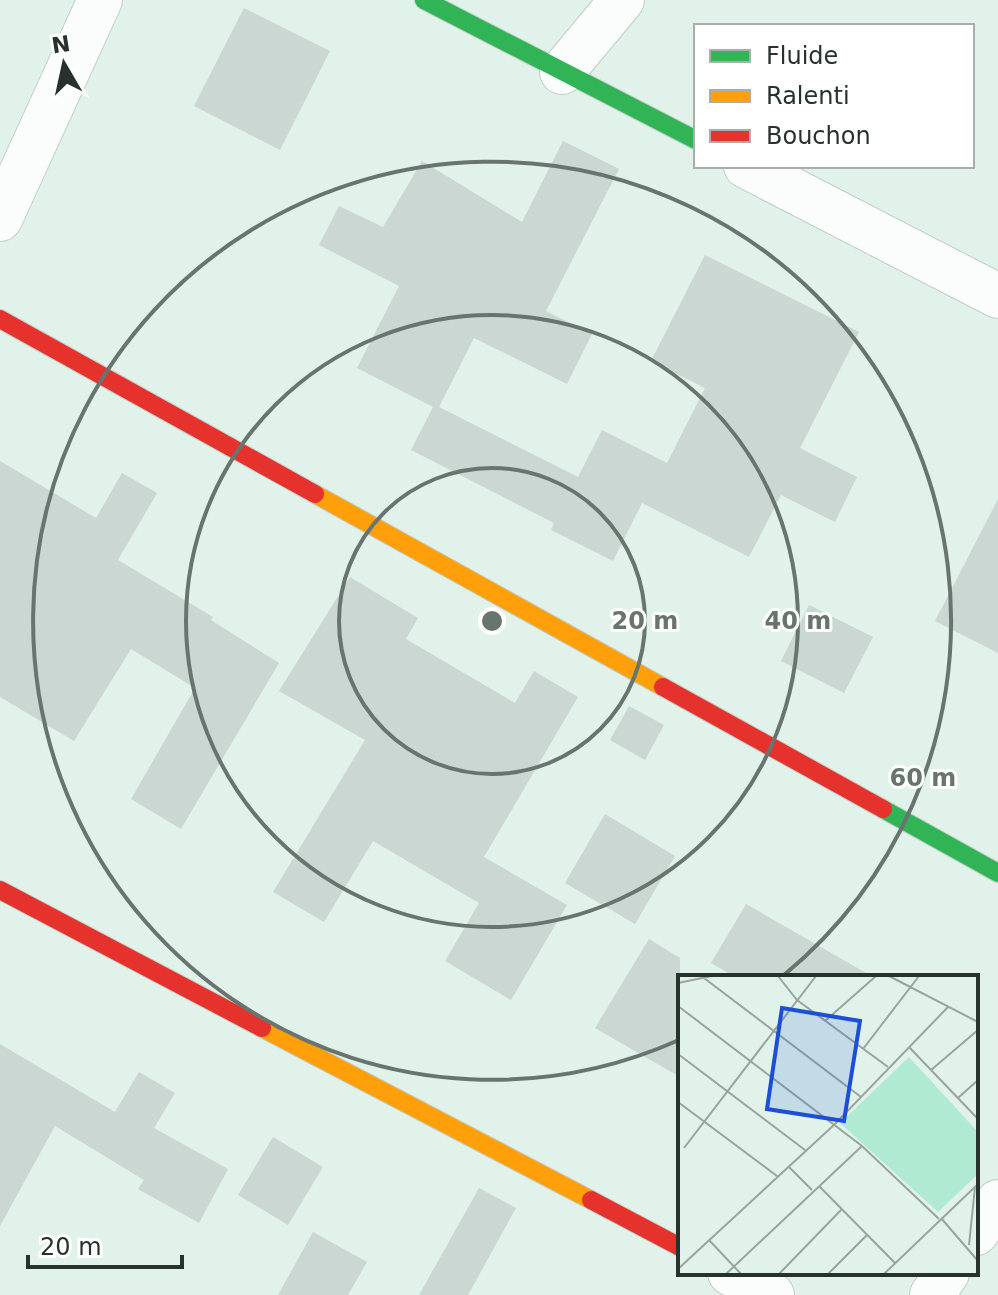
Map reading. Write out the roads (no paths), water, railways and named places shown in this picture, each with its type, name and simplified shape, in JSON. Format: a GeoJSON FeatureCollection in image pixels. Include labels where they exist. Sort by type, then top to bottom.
{"type":"FeatureCollection","features":[{"type":"Feature","properties":{"kind":"street"},"geometry":{"type":"LineString","coordinates":[[0,219],[100,0]]}},
{"type":"Feature","properties":{"kind":"street"},"geometry":{"type":"LineString","coordinates":[[424,0],[694,139]]}},
{"type":"Feature","properties":{"kind":"street"},"geometry":{"type":"LineString","coordinates":[[562,72],[622,0]]}},
{"type":"Feature","properties":{"kind":"street"},"geometry":{"type":"LineString","coordinates":[[750,168],[998,296]]}},
{"type":"Feature","properties":{"kind":"street"},"geometry":{"type":"LineString","coordinates":[[0,319],[998,873]]}},
{"type":"Feature","properties":{"kind":"street"},"geometry":{"type":"LineString","coordinates":[[0,890],[678,1246]]}},
{"type":"Feature","properties":{"kind":"street"},"geometry":{"type":"LineString","coordinates":[[978,1230],[998,1202]]}},
{"type":"Feature","properties":{"kind":"street"},"geometry":{"type":"LineString","coordinates":[[734,1275],[772,1295]]}},
{"type":"Feature","properties":{"kind":"street"},"geometry":{"type":"LineString","coordinates":[[932,1295],[946,1275]]}}]}
